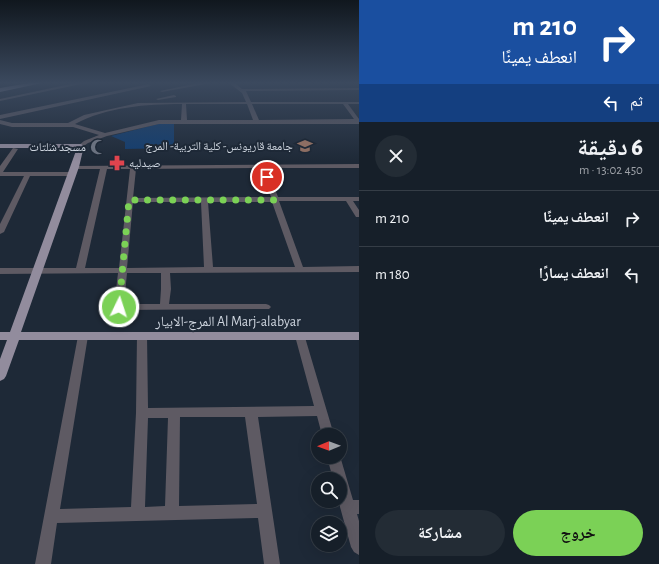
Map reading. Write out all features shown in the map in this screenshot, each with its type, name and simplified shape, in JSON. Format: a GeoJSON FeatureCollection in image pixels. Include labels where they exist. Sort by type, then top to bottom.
{"type":"FeatureCollection","features":[{"type":"Feature","properties":{"kind":"main road"},"geometry":{"type":"LineString","coordinates":[[0,147],[81,147]]}},
{"type":"Feature","properties":{"kind":"main road"},"geometry":{"type":"LineString","coordinates":[[0,147],[81,147]]}},
{"type":"Feature","properties":{"kind":"main road"},"geometry":{"type":"LineString","coordinates":[[1,371],[81,147]]}},
{"type":"Feature","properties":{"kind":"main road","name":"المرج-الابيار Al Marj-alabyar"},"geometry":{"type":"LineString","coordinates":[[0,336],[359,336]]}},
{"type":"Feature","properties":{"kind":"street"},"geometry":{"type":"LineString","coordinates":[[0,117],[34,109]]}},
{"type":"Feature","properties":{"kind":"street"},"geometry":{"type":"LineString","coordinates":[[18,125],[30,116],[44,109]]}},
{"type":"Feature","properties":{"kind":"street"},"geometry":{"type":"LineString","coordinates":[[69,125],[86,116],[115,109]]}},
{"type":"Feature","properties":{"kind":"street"},"geometry":{"type":"LineString","coordinates":[[184,121],[185,109]]}},
{"type":"Feature","properties":{"kind":"street"},"geometry":{"type":"LineString","coordinates":[[251,109],[256,122]]}},
{"type":"Feature","properties":{"kind":"street"},"geometry":{"type":"LineString","coordinates":[[349,109],[359,121]]}},
{"type":"Feature","properties":{"kind":"street"},"geometry":{"type":"LineString","coordinates":[[81,147],[86,142],[105,135],[154,123],[184,121],[359,121]]}},
{"type":"Feature","properties":{"kind":"street"},"geometry":{"type":"LineString","coordinates":[[0,122],[18,125],[69,125],[105,135]]}},
{"type":"Feature","properties":{"kind":"street"},"geometry":{"type":"LineString","coordinates":[[15,148],[0,173],[28,174],[104,167],[359,166]]}},
{"type":"Feature","properties":{"kind":"street"},"geometry":{"type":"LineString","coordinates":[[263,166],[300,269]]}},
{"type":"Feature","properties":{"kind":"street"},"geometry":{"type":"LineString","coordinates":[[80,272],[104,167]]}},
{"type":"Feature","properties":{"kind":"street"},"geometry":{"type":"LineString","coordinates":[[133,167],[119,307],[266,307]]}},
{"type":"Feature","properties":{"kind":"street"},"geometry":{"type":"LineString","coordinates":[[0,232],[28,174]]}},
{"type":"Feature","properties":{"kind":"street"},"geometry":{"type":"LineString","coordinates":[[348,199],[359,215]]}},
{"type":"Feature","properties":{"kind":"street"},"geometry":{"type":"LineString","coordinates":[[129,200],[359,199]]}},
{"type":"Feature","properties":{"kind":"street"},"geometry":{"type":"LineString","coordinates":[[204,200],[209,270]]}},
{"type":"Feature","properties":{"kind":"street"},"geometry":{"type":"LineString","coordinates":[[0,271],[80,272],[359,269]]}},
{"type":"Feature","properties":{"kind":"street"},"geometry":{"type":"LineString","coordinates":[[164,307],[166,289],[165,270]]}},
{"type":"Feature","properties":{"kind":"street"},"geometry":{"type":"LineString","coordinates":[[138,513],[142,413],[142,335]]}},
{"type":"Feature","properties":{"kind":"street"},"geometry":{"type":"LineString","coordinates":[[43,564],[83,336]]}},
{"type":"Feature","properties":{"kind":"street"},"geometry":{"type":"LineString","coordinates":[[300,336],[326,428]]}},
{"type":"Feature","properties":{"kind":"street"},"geometry":{"type":"LineString","coordinates":[[142,413],[251,413],[322,411]]}},
{"type":"Feature","properties":{"kind":"street"},"geometry":{"type":"LineString","coordinates":[[172,512],[174,412]]}},
{"type":"Feature","properties":{"kind":"street"},"geometry":{"type":"LineString","coordinates":[[251,413],[272,564]]}},
{"type":"Feature","properties":{"kind":"street"},"geometry":{"type":"LineString","coordinates":[[347,494],[353,507],[359,547]]}},
{"type":"Feature","properties":{"kind":"street"},"geometry":{"type":"LineString","coordinates":[[52,516],[264,511]]}},
{"type":"Feature","properties":{"kind":"shaded area"},"geometry":{"type":"Polygon","coordinates":[[[174,123],[174,148],[125,149],[125,142],[111,136],[158,124],[174,123]]]}},
{"type":"Feature","properties":{"kind":"place","name":"جامعة قاريونس- كلية التربية- المرج"},"geometry":{"type":"Point","coordinates":[305,146]}},
{"type":"Feature","properties":{"kind":"place","name":"مسجد شلتات"},"geometry":{"type":"Point","coordinates":[98,147]}},
{"type":"Feature","properties":{"kind":"place","name":"صيدليه"},"geometry":{"type":"Point","coordinates":[117,163]}},
{"type":"Feature","properties":{"kind":"route"},"geometry":{"type":"LineString","coordinates":[[119,307],[129,200],[275,200],[267,177]]}}]}
